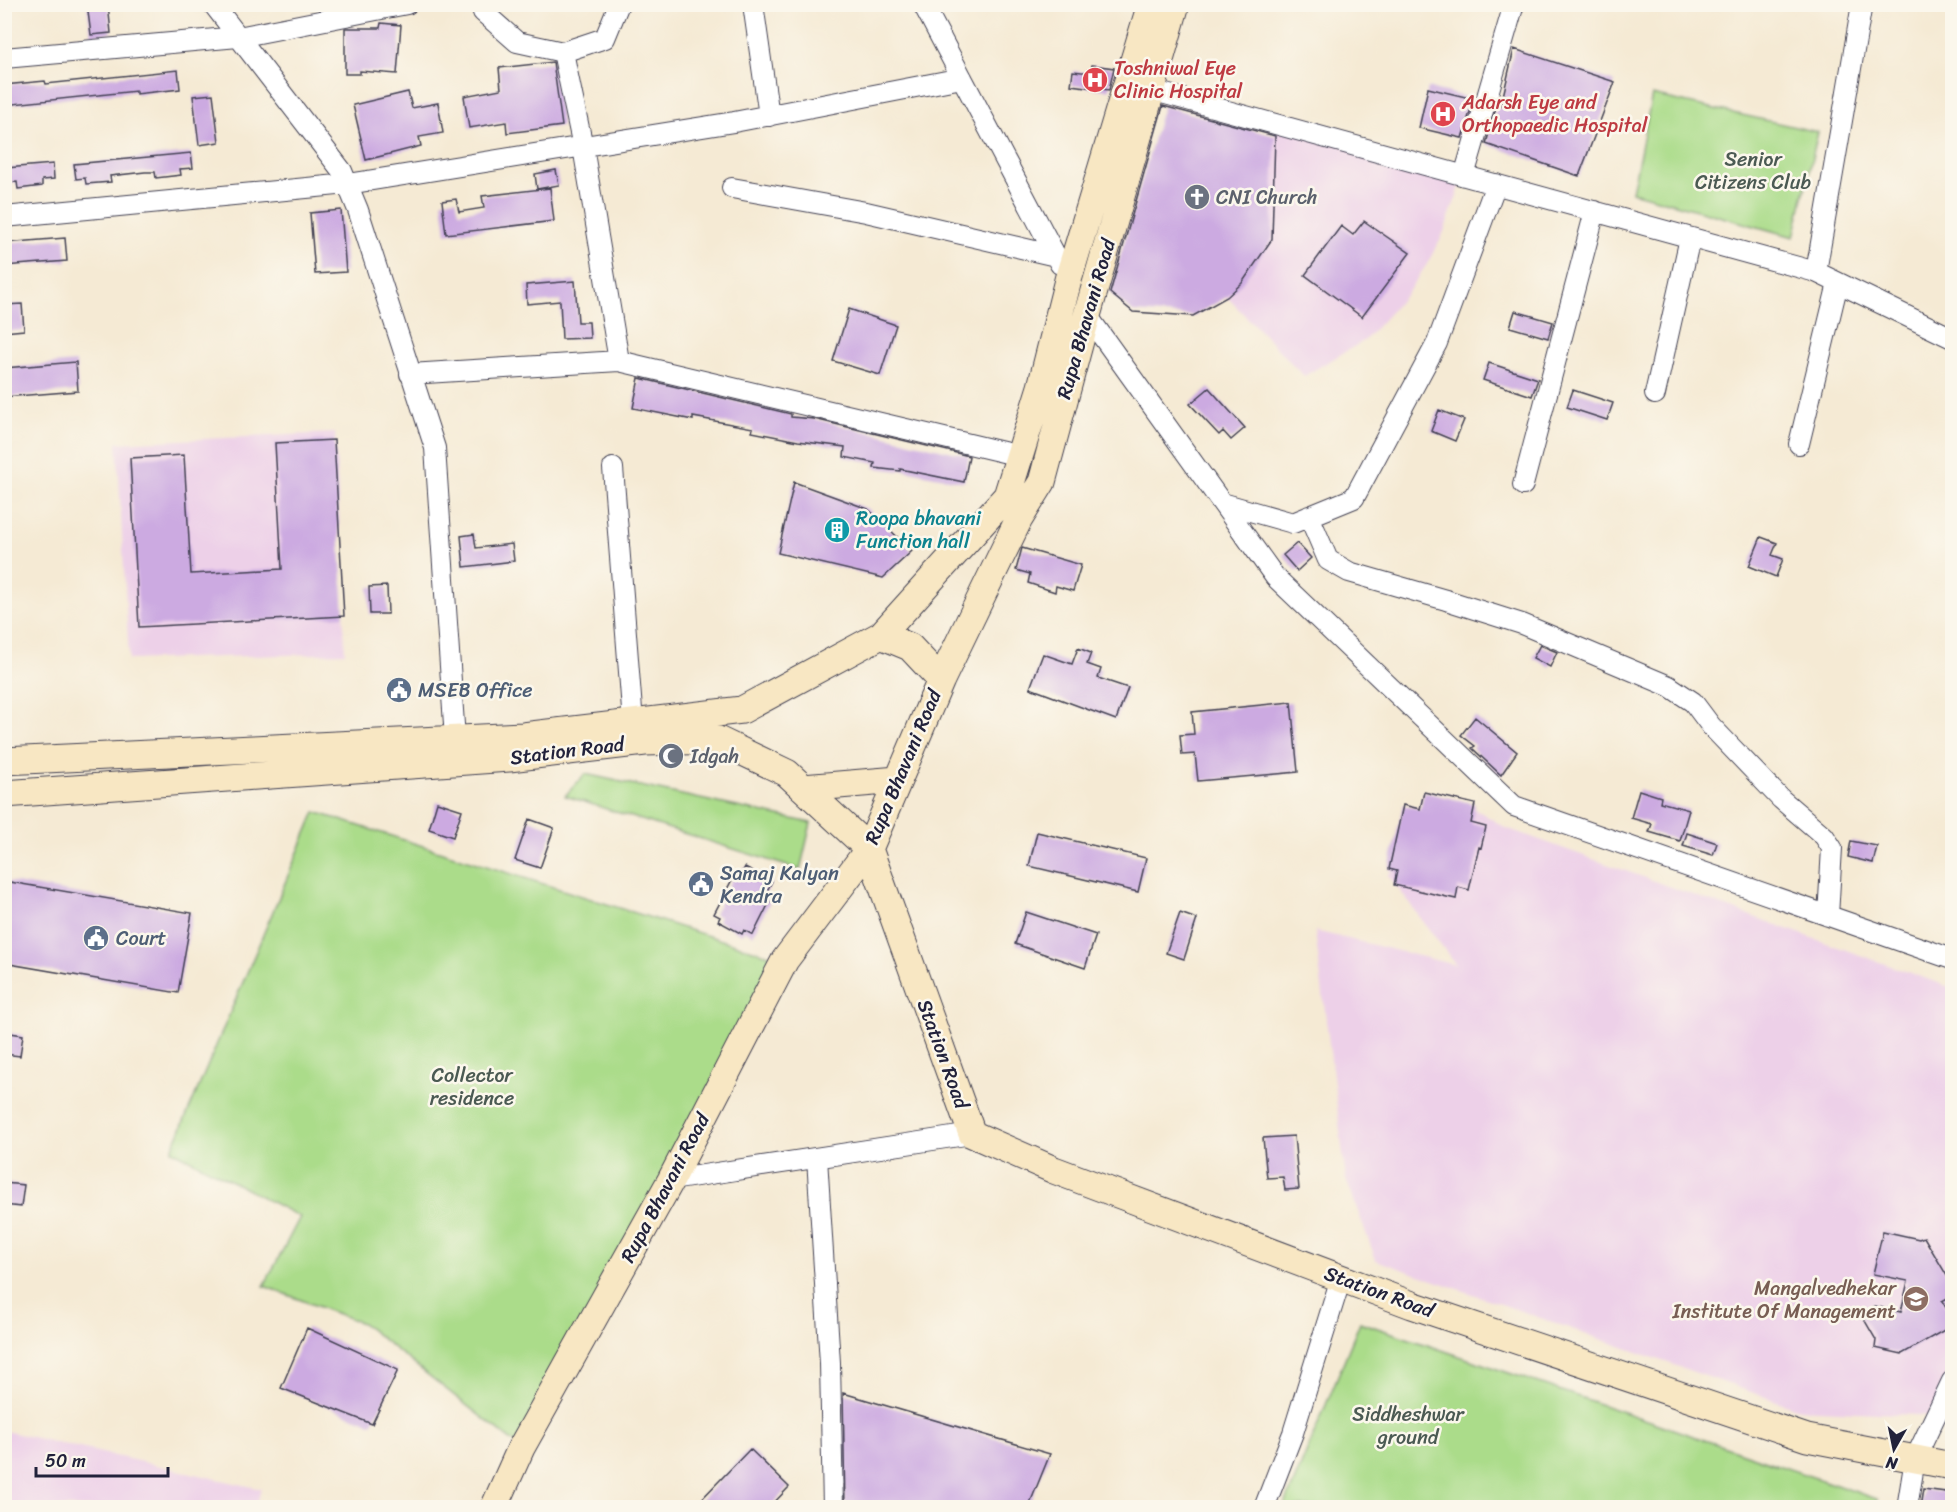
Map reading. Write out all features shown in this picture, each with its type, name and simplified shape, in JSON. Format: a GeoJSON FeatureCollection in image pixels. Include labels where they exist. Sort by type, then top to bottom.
{"type":"FeatureCollection","features":[{"type":"Feature","properties":{"kind":"main road"},"geometry":{"type":"LineString","coordinates":[[4,761],[523,736],[742,710],[881,635],[1007,496],[1041,387],[1068,280],[1151,4]]}},
{"type":"Feature","properties":{"kind":"main road","name":"Rupa Bhavani Road"},"geometry":{"type":"LineString","coordinates":[[494,1508],[521,1448],[671,1180],[785,960],[869,849],[941,680],[1019,519],[1041,482],[1176,4]]}},
{"type":"Feature","properties":{"kind":"main road"},"geometry":{"type":"LineString","coordinates":[[881,635],[910,647],[941,680]]}},
{"type":"Feature","properties":{"kind":"main road","name":"Station Road"},"geometry":{"type":"LineString","coordinates":[[4,795],[509,758],[645,742],[718,740],[787,773],[869,849],[972,1134],[1054,1170],[1412,1305],[1807,1438],[1953,1466]]}},
{"type":"Feature","properties":{"kind":"main road"},"geometry":{"type":"LineString","coordinates":[[803,788],[898,780]]}},
{"type":"Feature","properties":{"kind":"street"},"geometry":{"type":"LineString","coordinates":[[213,4],[342,171],[435,448],[455,739]]}},
{"type":"Feature","properties":{"kind":"street"},"geometry":{"type":"LineString","coordinates":[[4,58],[238,37],[407,4]]}},
{"type":"Feature","properties":{"kind":"street"},"geometry":{"type":"LineString","coordinates":[[481,4],[483,12],[517,42],[563,52],[605,38],[620,4]]}},
{"type":"Feature","properties":{"kind":"street"},"geometry":{"type":"LineString","coordinates":[[753,4],[769,116]]}},
{"type":"Feature","properties":{"kind":"street"},"geometry":{"type":"LineString","coordinates":[[923,4],[1068,280]]}},
{"type":"Feature","properties":{"kind":"street"},"geometry":{"type":"LineString","coordinates":[[1464,176],[1514,4]]}},
{"type":"Feature","properties":{"kind":"street"},"geometry":{"type":"LineString","coordinates":[[1816,272],[1862,4]]}},
{"type":"Feature","properties":{"kind":"street"},"geometry":{"type":"LineString","coordinates":[[563,52],[583,147],[618,362]]}},
{"type":"Feature","properties":{"kind":"street"},"geometry":{"type":"LineString","coordinates":[[4,217],[348,184],[769,116],[962,78]]}},
{"type":"Feature","properties":{"kind":"street"},"geometry":{"type":"LineString","coordinates":[[1152,90],[1816,272],[1953,338]]}},
{"type":"Feature","properties":{"kind":"street"},"geometry":{"type":"LineString","coordinates":[[1222,504],[1293,523],[1354,498],[1437,344],[1496,184]]}},
{"type":"Feature","properties":{"kind":"street"},"geometry":{"type":"LineString","coordinates":[[732,188],[866,212],[1056,256]]}},
{"type":"Feature","properties":{"kind":"street"},"geometry":{"type":"LineString","coordinates":[[1523,485],[1594,211]]}},
{"type":"Feature","properties":{"kind":"street"},"geometry":{"type":"LineString","coordinates":[[1655,394],[1690,238]]}},
{"type":"Feature","properties":{"kind":"street"},"geometry":{"type":"LineString","coordinates":[[1799,444],[1838,283]]}},
{"type":"Feature","properties":{"kind":"street"},"geometry":{"type":"LineString","coordinates":[[1087,315],[1275,577],[1514,806],[1953,959]]}},
{"type":"Feature","properties":{"kind":"street"},"geometry":{"type":"LineString","coordinates":[[410,374],[618,362],[1020,456]]}},
{"type":"Feature","properties":{"kind":"street"},"geometry":{"type":"LineString","coordinates":[[613,468],[633,723]]}},
{"type":"Feature","properties":{"kind":"street"},"geometry":{"type":"LineString","coordinates":[[1309,516],[1328,560],[1349,572],[1522,624],[1669,686],[1693,702],[1711,726],[1781,799],[1824,836],[1832,848],[1828,916]]}},
{"type":"Feature","properties":{"kind":"street"},"geometry":{"type":"LineString","coordinates":[[671,1180],[972,1134]]}},
{"type":"Feature","properties":{"kind":"street"},"geometry":{"type":"LineString","coordinates":[[817,1158],[830,1363],[833,1508]]}},
{"type":"Feature","properties":{"kind":"street"},"geometry":{"type":"LineString","coordinates":[[1264,1508],[1293,1433],[1341,1278]]}},
{"type":"Feature","properties":{"kind":"street"},"geometry":{"type":"LineString","coordinates":[[1907,1508],[1915,1459],[1953,1381]]}},
{"type":"Feature","properties":{"kind":"shaded area"},"geometry":{"type":"Polygon","coordinates":[[[1276,124],[1464,176],[1443,234],[1427,264],[1408,292],[1365,340],[1304,376],[1227,297],[1272,239],[1273,154],[1276,124]]]}},
{"type":"Feature","properties":{"kind":"shaded area"},"geometry":{"type":"Polygon","coordinates":[[[335,433],[345,653],[129,660],[117,443],[335,433]]]}},
{"type":"Feature","properties":{"kind":"shaded area"},"geometry":{"type":"Polygon","coordinates":[[[1459,799],[1506,828],[1952,988],[1952,1381],[1936,1416],[1799,1409],[1376,1260],[1346,1179],[1315,931],[1456,965],[1388,875],[1459,799]]]}},
{"type":"Feature","properties":{"kind":"shaded area"},"geometry":{"type":"Polygon","coordinates":[[[5,1431],[261,1489],[256,1507],[5,1507],[5,1431]]]}},
{"type":"Feature","properties":{"kind":"green space","name":"Senior Citizens Club"},"geometry":{"type":"Polygon","coordinates":[[[1652,95],[1818,132],[1794,237],[1632,192],[1652,95]]]}},
{"type":"Feature","properties":{"kind":"green space"},"geometry":{"type":"Polygon","coordinates":[[[585,774],[811,823],[800,870],[565,796],[585,774]]]}},
{"type":"Feature","properties":{"kind":"green space","name":"Collector residence"},"geometry":{"type":"Polygon","coordinates":[[[315,812],[785,960],[521,1448],[362,1323],[264,1286],[300,1217],[172,1150],[315,812]]]}},
{"type":"Feature","properties":{"kind":"green space","name":"Siddheshwar ground"},"geometry":{"type":"Polygon","coordinates":[[[1360,1322],[1877,1499],[1876,1507],[1284,1507],[1360,1322]]]}},
{"type":"Feature","properties":{"kind":"building"},"geometry":{"type":"Polygon","coordinates":[[[87,4],[108,4],[111,33],[91,35],[87,4]]]}},
{"type":"Feature","properties":{"kind":"building"},"geometry":{"type":"Polygon","coordinates":[[[381,23],[401,25],[397,74],[360,71],[360,74],[345,74],[345,28],[380,28],[381,23]]]}},
{"type":"Feature","properties":{"kind":"building"},"geometry":{"type":"Polygon","coordinates":[[[1514,49],[1615,82],[1579,176],[1486,144],[1497,104],[1501,105],[1514,49]]]}},
{"type":"Feature","properties":{"kind":"building"},"geometry":{"type":"Polygon","coordinates":[[[553,62],[562,126],[507,133],[506,122],[469,128],[464,96],[501,89],[499,68],[553,62]]]}},
{"type":"Feature","properties":{"kind":"building"},"geometry":{"type":"Polygon","coordinates":[[[1092,65],[1114,68],[1109,90],[1071,85],[1073,71],[1091,73],[1092,65]]]}},
{"type":"Feature","properties":{"kind":"building"},"geometry":{"type":"Polygon","coordinates":[[[178,70],[180,89],[136,94],[136,91],[4,105],[4,85],[45,81],[46,84],[178,70]]]}},
{"type":"Feature","properties":{"kind":"building"},"geometry":{"type":"Polygon","coordinates":[[[1428,88],[1474,99],[1462,138],[1419,128],[1428,88]]]}},
{"type":"Feature","properties":{"kind":"building"},"geometry":{"type":"Polygon","coordinates":[[[408,92],[412,108],[438,103],[443,133],[419,137],[421,146],[366,160],[353,105],[408,92]]]}},
{"type":"Feature","properties":{"kind":"building"},"geometry":{"type":"Polygon","coordinates":[[[213,94],[219,142],[199,145],[193,96],[213,94]]]}},
{"type":"Feature","properties":{"kind":"building","name":"CNI Church"},"geometry":{"type":"Polygon","coordinates":[[[1163,106],[1275,136],[1272,239],[1242,283],[1227,297],[1193,316],[1133,312],[1110,293],[1163,106]]]}},
{"type":"Feature","properties":{"kind":"building"},"geometry":{"type":"Polygon","coordinates":[[[191,153],[193,168],[180,169],[181,175],[156,178],[155,172],[145,172],[110,176],[111,182],[86,184],[85,178],[76,179],[74,164],[191,153]]]}},
{"type":"Feature","properties":{"kind":"building"},"geometry":{"type":"Polygon","coordinates":[[[53,164],[54,179],[42,180],[42,186],[18,189],[17,182],[7,183],[6,168],[53,164]]]}},
{"type":"Feature","properties":{"kind":"building"},"geometry":{"type":"Polygon","coordinates":[[[556,170],[559,185],[537,189],[535,174],[556,170]]]}},
{"type":"Feature","properties":{"kind":"building"},"geometry":{"type":"Polygon","coordinates":[[[550,188],[554,221],[446,234],[442,201],[456,199],[459,212],[484,208],[482,196],[550,188]]]}},
{"type":"Feature","properties":{"kind":"building"},"geometry":{"type":"Polygon","coordinates":[[[341,210],[346,272],[315,274],[310,213],[341,210]]]}},
{"type":"Feature","properties":{"kind":"building"},"geometry":{"type":"Polygon","coordinates":[[[1364,221],[1410,253],[1362,317],[1305,275],[1341,226],[1353,235],[1364,221]]]}},
{"type":"Feature","properties":{"kind":"building"},"geometry":{"type":"Polygon","coordinates":[[[65,238],[67,261],[4,266],[4,243],[65,238]]]}},
{"type":"Feature","properties":{"kind":"building"},"geometry":{"type":"Polygon","coordinates":[[[575,281],[578,322],[589,322],[590,338],[562,339],[560,301],[527,304],[526,285],[575,281]]]}},
{"type":"Feature","properties":{"kind":"building"},"geometry":{"type":"Polygon","coordinates":[[[22,304],[24,330],[4,332],[4,305],[22,304]]]}},
{"type":"Feature","properties":{"kind":"building"},"geometry":{"type":"Polygon","coordinates":[[[849,309],[896,325],[880,375],[833,361],[849,309]]]}},
{"type":"Feature","properties":{"kind":"building"},"geometry":{"type":"Polygon","coordinates":[[[1515,311],[1553,322],[1548,338],[1510,327],[1515,311]]]}},
{"type":"Feature","properties":{"kind":"building"},"geometry":{"type":"Polygon","coordinates":[[[76,362],[78,391],[4,397],[4,368],[76,362]]]}},
{"type":"Feature","properties":{"kind":"building"},"geometry":{"type":"Polygon","coordinates":[[[1489,363],[1538,379],[1532,396],[1483,380],[1489,363]]]}},
{"type":"Feature","properties":{"kind":"building"},"geometry":{"type":"Polygon","coordinates":[[[639,378],[791,414],[791,417],[814,419],[969,456],[964,482],[900,469],[900,471],[874,468],[875,463],[844,457],[845,447],[798,441],[752,432],[753,428],[693,417],[693,420],[633,408],[639,378]]]}},
{"type":"Feature","properties":{"kind":"building"},"geometry":{"type":"Polygon","coordinates":[[[1209,388],[1245,428],[1231,440],[1223,431],[1219,435],[1190,404],[1209,388]]]}},
{"type":"Feature","properties":{"kind":"building"},"geometry":{"type":"Polygon","coordinates":[[[1573,390],[1613,403],[1607,420],[1567,407],[1573,390]]]}},
{"type":"Feature","properties":{"kind":"building"},"geometry":{"type":"Polygon","coordinates":[[[1439,410],[1464,420],[1455,441],[1431,431],[1439,410]]]}},
{"type":"Feature","properties":{"kind":"building"},"geometry":{"type":"Polygon","coordinates":[[[334,440],[344,616],[139,627],[130,458],[184,455],[191,574],[282,569],[275,443],[334,440]]]}},
{"type":"Feature","properties":{"kind":"building","name":"Roopa bhavani Function hall"},"geometry":{"type":"Polygon","coordinates":[[[794,482],[868,509],[912,551],[883,578],[778,553],[794,482]]]}},
{"type":"Feature","properties":{"kind":"building"},"geometry":{"type":"Polygon","coordinates":[[[474,534],[476,548],[512,544],[514,561],[464,567],[461,536],[474,534]]]}},
{"type":"Feature","properties":{"kind":"building"},"geometry":{"type":"Polygon","coordinates":[[[1761,537],[1777,543],[1772,555],[1783,559],[1776,577],[1749,566],[1761,537]]]}},
{"type":"Feature","properties":{"kind":"building"},"geometry":{"type":"Polygon","coordinates":[[[1297,543],[1311,558],[1297,571],[1283,555],[1297,543]]]}},
{"type":"Feature","properties":{"kind":"building"},"geometry":{"type":"Polygon","coordinates":[[[1022,548],[1081,565],[1073,591],[1056,586],[1055,592],[1028,583],[1030,574],[1016,570],[1022,548]]]}},
{"type":"Feature","properties":{"kind":"building"},"geometry":{"type":"Polygon","coordinates":[[[387,586],[388,614],[370,614],[369,587],[387,586]]]}},
{"type":"Feature","properties":{"kind":"building"},"geometry":{"type":"Polygon","coordinates":[[[1540,645],[1557,652],[1550,667],[1533,658],[1540,645]]]}},
{"type":"Feature","properties":{"kind":"building"},"geometry":{"type":"Polygon","coordinates":[[[1078,648],[1091,653],[1087,664],[1101,669],[1098,678],[1128,688],[1116,720],[1030,688],[1043,654],[1072,664],[1078,648]]]}},
{"type":"Feature","properties":{"kind":"building"},"geometry":{"type":"Polygon","coordinates":[[[1291,702],[1298,772],[1198,781],[1195,754],[1182,755],[1180,735],[1194,734],[1192,712],[1291,702]]]}},
{"type":"Feature","properties":{"kind":"building"},"geometry":{"type":"Polygon","coordinates":[[[1475,717],[1517,752],[1501,775],[1472,748],[1475,746],[1461,735],[1475,717]]]}},
{"type":"Feature","properties":{"kind":"building"},"geometry":{"type":"Polygon","coordinates":[[[1639,790],[1661,797],[1660,802],[1689,810],[1680,841],[1649,832],[1652,824],[1631,818],[1639,790]]]}},
{"type":"Feature","properties":{"kind":"building"},"geometry":{"type":"Polygon","coordinates":[[[1424,792],[1475,804],[1471,823],[1486,827],[1469,890],[1458,887],[1456,899],[1394,885],[1397,871],[1389,869],[1403,805],[1420,809],[1424,792]]]}},
{"type":"Feature","properties":{"kind":"building"},"geometry":{"type":"Polygon","coordinates":[[[437,802],[462,810],[453,837],[429,829],[437,802]]]}},
{"type":"Feature","properties":{"kind":"building"},"geometry":{"type":"Polygon","coordinates":[[[529,819],[554,828],[540,868],[515,860],[529,819]]]}},
{"type":"Feature","properties":{"kind":"building"},"geometry":{"type":"Polygon","coordinates":[[[1037,832],[1146,858],[1138,892],[1029,866],[1037,832]]]}},
{"type":"Feature","properties":{"kind":"building"},"geometry":{"type":"Polygon","coordinates":[[[1687,833],[1717,843],[1713,855],[1683,846],[1687,833]]]}},
{"type":"Feature","properties":{"kind":"building"},"geometry":{"type":"Polygon","coordinates":[[[1851,841],[1877,846],[1873,863],[1848,857],[1851,841]]]}},
{"type":"Feature","properties":{"kind":"building"},"geometry":{"type":"Polygon","coordinates":[[[745,867],[772,881],[765,895],[770,901],[753,935],[744,930],[742,934],[718,921],[720,917],[714,914],[735,874],[740,876],[745,867]]]}},
{"type":"Feature","properties":{"kind":"building","name":"Court"},"geometry":{"type":"Polygon","coordinates":[[[4,881],[192,913],[178,993],[4,963],[4,881]]]}},
{"type":"Feature","properties":{"kind":"building"},"geometry":{"type":"Polygon","coordinates":[[[1026,912],[1096,935],[1085,968],[1015,944],[1026,912]]]}},
{"type":"Feature","properties":{"kind":"building"},"geometry":{"type":"Polygon","coordinates":[[[1180,913],[1197,919],[1184,959],[1166,953],[1180,913]]]}},
{"type":"Feature","properties":{"kind":"building"},"geometry":{"type":"Polygon","coordinates":[[[4,1032],[23,1035],[20,1056],[4,1054],[4,1032]]]}},
{"type":"Feature","properties":{"kind":"building"},"geometry":{"type":"Polygon","coordinates":[[[1294,1136],[1299,1189],[1285,1190],[1283,1177],[1267,1178],[1263,1138],[1294,1136]]]}},
{"type":"Feature","properties":{"kind":"building"},"geometry":{"type":"Polygon","coordinates":[[[4,1183],[24,1185],[21,1207],[4,1205],[4,1183]]]}},
{"type":"Feature","properties":{"kind":"building"},"geometry":{"type":"Polygon","coordinates":[[[1883,1231],[1919,1239],[1924,1237],[1953,1286],[1953,1295],[1942,1301],[1951,1316],[1948,1328],[1902,1354],[1875,1348],[1876,1340],[1861,1314],[1875,1306],[1901,1312],[1908,1281],[1873,1274],[1883,1231]]]}},
{"type":"Feature","properties":{"kind":"building"},"geometry":{"type":"Polygon","coordinates":[[[307,1328],[398,1370],[372,1424],[281,1388],[307,1328]]]}},
{"type":"Feature","properties":{"kind":"building"},"geometry":{"type":"Polygon","coordinates":[[[843,1393],[1050,1454],[1028,1508],[845,1508],[843,1393]]]}},
{"type":"Feature","properties":{"kind":"building"},"geometry":{"type":"Polygon","coordinates":[[[750,1449],[789,1487],[769,1508],[693,1508],[750,1449]]]}},
{"type":"Feature","properties":{"kind":"building"},"geometry":{"type":"Polygon","coordinates":[[[1923,1489],[1953,1493],[1953,1508],[1920,1508],[1923,1489]]]}},
{"type":"Feature","properties":{"kind":"place","name":"Toshniwal Eye Clinic Hospital"},"geometry":{"type":"Point","coordinates":[1095,80]}},
{"type":"Feature","properties":{"kind":"place","name":"Adarsh Eye and Orthopaedic Hospital"},"geometry":{"type":"Point","coordinates":[1443,114]}},
{"type":"Feature","properties":{"kind":"place","name":"CNI Church"},"geometry":{"type":"Point","coordinates":[1197,197]}},
{"type":"Feature","properties":{"kind":"place","name":"Roopa bhavani Function hall"},"geometry":{"type":"Point","coordinates":[837,530]}},
{"type":"Feature","properties":{"kind":"place","name":"MSEB Office"},"geometry":{"type":"Point","coordinates":[399,690]}},
{"type":"Feature","properties":{"kind":"place","name":"Idgah"},"geometry":{"type":"Point","coordinates":[671,756]}},
{"type":"Feature","properties":{"kind":"place","name":"Samaj Kalyan Kendra"},"geometry":{"type":"Point","coordinates":[701,884]}},
{"type":"Feature","properties":{"kind":"place","name":"Court"},"geometry":{"type":"Point","coordinates":[96,938]}},
{"type":"Feature","properties":{"kind":"place","name":"Mangalvedhekar Institute Of Management"},"geometry":{"type":"Point","coordinates":[1916,1299]}}]}
